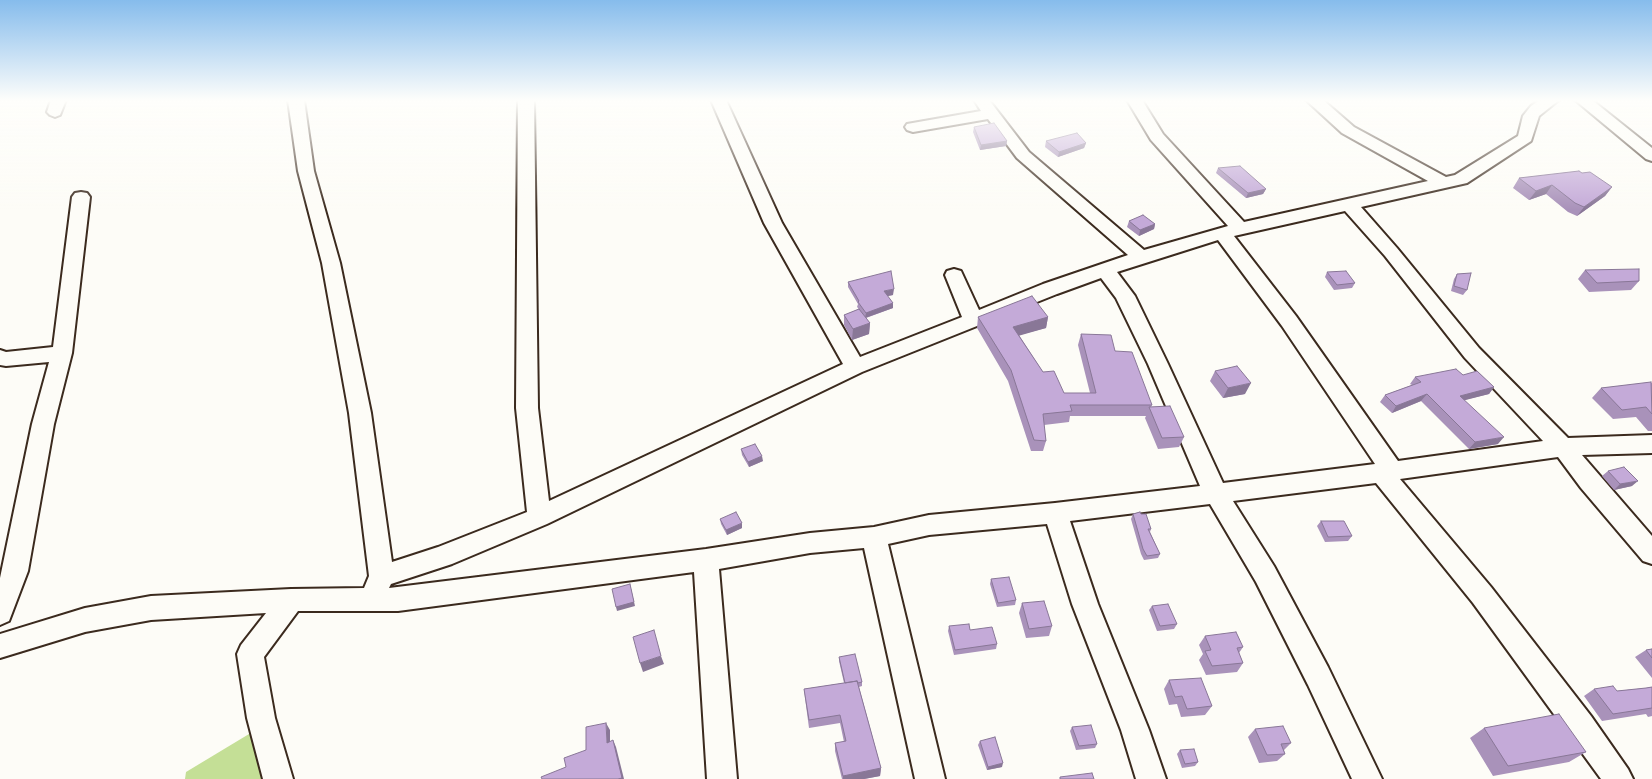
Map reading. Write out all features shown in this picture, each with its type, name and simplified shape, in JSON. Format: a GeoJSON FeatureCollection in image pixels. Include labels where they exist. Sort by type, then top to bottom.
{"type":"FeatureCollection","features":[{"type":"Feature","properties":{"kind":"street"},"geometry":{"type":"LineString","coordinates":[[301,136],[306,171],[331,263],[360,413],[382,576],[371,599]]}},
{"type":"Feature","properties":{"kind":"street"},"geometry":{"type":"LineString","coordinates":[[526,136],[527,408],[539,517]]}},
{"type":"Feature","properties":{"kind":"street"},"geometry":{"type":"LineString","coordinates":[[734,136],[773,223],[855,368]]}},
{"type":"Feature","properties":{"kind":"street"},"geometry":{"type":"LineString","coordinates":[[1009,136],[1023,155],[1141,257]]}},
{"type":"Feature","properties":{"kind":"street"},"geometry":{"type":"LineString","coordinates":[[1157,136],[1231,231],[1386,472],[1581,726],[1618,779]]}},
{"type":"Feature","properties":{"kind":"street"},"geometry":{"type":"LineString","coordinates":[[1360,136],[1444,183]]}},
{"type":"Feature","properties":{"kind":"street"},"geometry":{"type":"LineString","coordinates":[[382,576],[443,556],[539,517],[855,368],[972,319],[1104,269],[1231,231],[1348,203],[1461,179],[1518,144],[1526,136]]}},
{"type":"Feature","properties":{"kind":"street"},"geometry":{"type":"LineString","coordinates":[[1627,136],[1652,156]]}},
{"type":"Feature","properties":{"kind":"street"},"geometry":{"type":"LineString","coordinates":[[0,613],[15,571],[42,424],[62,353],[81,197]]}},
{"type":"Feature","properties":{"kind":"street"},"geometry":{"type":"LineString","coordinates":[[1348,203],[1391,252],[1472,353],[1563,447],[1589,481],[1652,552]]}},
{"type":"Feature","properties":{"kind":"street"},"geometry":{"type":"LineString","coordinates":[[1104,269],[1129,305],[1158,364],[1215,492],[1274,591],[1318,676],[1366,779]]}},
{"type":"Feature","properties":{"kind":"street"},"geometry":{"type":"LineString","coordinates":[[954,275],[972,319]]}},
{"type":"Feature","properties":{"kind":"street"},"geometry":{"type":"LineString","coordinates":[[0,357],[6,359],[62,353]]}},
{"type":"Feature","properties":{"kind":"street"},"geometry":{"type":"LineString","coordinates":[[0,646],[85,620],[151,608],[291,600],[398,600],[458,594],[706,560],[810,543],[874,537],[929,525],[1055,513],[1386,472],[1563,447],[1652,444]]}},
{"type":"Feature","properties":{"kind":"street"},"geometry":{"type":"LineString","coordinates":[[1055,513],[1085,604],[1135,730],[1151,779]]}},
{"type":"Feature","properties":{"kind":"street"},"geometry":{"type":"LineString","coordinates":[[874,537],[930,779]]}},
{"type":"Feature","properties":{"kind":"street"},"geometry":{"type":"LineString","coordinates":[[706,560],[722,779]]}},
{"type":"Feature","properties":{"kind":"street"},"geometry":{"type":"LineString","coordinates":[[278,779],[261,718],[250,654],[291,600]]}},
{"type":"Feature","properties":{"kind":"green space"},"geometry":{"type":"Polygon","coordinates":[[[254,731],[269,779],[185,779],[186,772],[254,731]]]}},
{"type":"Feature","properties":{"kind":"building"},"geometry":{"type":"Polygon","coordinates":[[[978,136],[1004,136],[1007,141],[981,145],[978,136]]]}},
{"type":"Feature","properties":{"kind":"building"},"geometry":{"type":"Polygon","coordinates":[[[1064,136],[1080,136],[1086,143],[1059,152],[1046,141],[1064,136]]]}},
{"type":"Feature","properties":{"kind":"building"},"geometry":{"type":"Polygon","coordinates":[[[1240,166],[1266,189],[1248,193],[1218,168],[1240,166]]]}},
{"type":"Feature","properties":{"kind":"building"},"geometry":{"type":"Polygon","coordinates":[[[1579,171],[1582,173],[1590,172],[1612,187],[1584,207],[1575,203],[1552,185],[1536,191],[1519,178],[1579,171]]]}},
{"type":"Feature","properties":{"kind":"building"},"geometry":{"type":"Polygon","coordinates":[[[1143,215],[1155,224],[1140,230],[1129,221],[1143,215]]]}},
{"type":"Feature","properties":{"kind":"building"},"geometry":{"type":"Polygon","coordinates":[[[1639,269],[1639,281],[1597,283],[1585,270],[1639,269]]]}},
{"type":"Feature","properties":{"kind":"building"},"geometry":{"type":"Polygon","coordinates":[[[891,271],[894,289],[884,291],[893,303],[866,313],[848,282],[891,271]]]}},
{"type":"Feature","properties":{"kind":"building"},"geometry":{"type":"Polygon","coordinates":[[[1346,271],[1355,283],[1337,285],[1327,272],[1346,271]]]}},
{"type":"Feature","properties":{"kind":"building"},"geometry":{"type":"Polygon","coordinates":[[[1471,273],[1467,290],[1454,286],[1457,274],[1471,273]]]}},
{"type":"Feature","properties":{"kind":"building"},"geometry":{"type":"Polygon","coordinates":[[[1032,296],[1048,317],[1013,327],[1043,372],[1054,371],[1064,393],[1096,393],[1081,334],[1111,335],[1115,351],[1132,352],[1152,405],[1070,405],[1072,411],[1043,414],[1046,441],[1034,440],[1011,370],[978,317],[1032,296]]]}},
{"type":"Feature","properties":{"kind":"building"},"geometry":{"type":"Polygon","coordinates":[[[859,309],[870,323],[853,329],[844,315],[859,309]]]}},
{"type":"Feature","properties":{"kind":"building"},"geometry":{"type":"Polygon","coordinates":[[[1237,366],[1251,383],[1228,388],[1215,371],[1237,366]]]}},
{"type":"Feature","properties":{"kind":"building"},"geometry":{"type":"Polygon","coordinates":[[[1456,369],[1463,375],[1477,371],[1494,387],[1460,396],[1504,437],[1475,442],[1427,394],[1396,406],[1385,395],[1421,382],[1415,377],[1456,369]]]}},
{"type":"Feature","properties":{"kind":"building"},"geometry":{"type":"Polygon","coordinates":[[[1651,382],[1652,414],[1646,407],[1622,410],[1601,388],[1651,382]]]}},
{"type":"Feature","properties":{"kind":"building"},"geometry":{"type":"Polygon","coordinates":[[[1170,406],[1184,437],[1162,438],[1149,407],[1170,406]]]}},
{"type":"Feature","properties":{"kind":"building"},"geometry":{"type":"Polygon","coordinates":[[[755,444],[762,456],[748,462],[741,449],[755,444]]]}},
{"type":"Feature","properties":{"kind":"building"},"geometry":{"type":"Polygon","coordinates":[[[1624,467],[1638,481],[1620,484],[1608,471],[1624,467]]]}},
{"type":"Feature","properties":{"kind":"building"},"geometry":{"type":"Polygon","coordinates":[[[736,512],[742,523],[726,530],[720,519],[736,512]]]}},
{"type":"Feature","properties":{"kind":"building"},"geometry":{"type":"Polygon","coordinates":[[[1140,512],[1141,514],[1146,514],[1151,529],[1148,529],[1160,554],[1147,556],[1143,549],[1133,514],[1140,512]]]}},
{"type":"Feature","properties":{"kind":"building"},"geometry":{"type":"Polygon","coordinates":[[[1321,521],[1344,521],[1352,536],[1328,537],[1321,521]]]}},
{"type":"Feature","properties":{"kind":"building"},"geometry":{"type":"Polygon","coordinates":[[[1009,577],[1016,600],[998,603],[991,579],[1009,577]]]}},
{"type":"Feature","properties":{"kind":"building"},"geometry":{"type":"Polygon","coordinates":[[[630,584],[634,602],[616,607],[612,589],[630,584]]]}},
{"type":"Feature","properties":{"kind":"building"},"geometry":{"type":"Polygon","coordinates":[[[1044,601],[1052,626],[1029,629],[1022,603],[1044,601]]]}},
{"type":"Feature","properties":{"kind":"building"},"geometry":{"type":"Polygon","coordinates":[[[1168,604],[1177,624],[1160,626],[1152,606],[1168,604]]]}},
{"type":"Feature","properties":{"kind":"building"},"geometry":{"type":"Polygon","coordinates":[[[969,624],[970,630],[992,627],[997,644],[955,650],[949,626],[969,624]]]}},
{"type":"Feature","properties":{"kind":"building"},"geometry":{"type":"Polygon","coordinates":[[[654,630],[661,656],[640,663],[633,637],[654,630]]]}},
{"type":"Feature","properties":{"kind":"building"},"geometry":{"type":"Polygon","coordinates":[[[1236,632],[1243,647],[1237,648],[1243,663],[1212,666],[1205,651],[1211,650],[1205,636],[1236,632]]]}},
{"type":"Feature","properties":{"kind":"building"},"geometry":{"type":"Polygon","coordinates":[[[1652,649],[1652,658],[1646,650],[1652,649]]]}},
{"type":"Feature","properties":{"kind":"building"},"geometry":{"type":"Polygon","coordinates":[[[855,654],[862,682],[845,683],[839,657],[855,654]]]}},
{"type":"Feature","properties":{"kind":"building"},"geometry":{"type":"Polygon","coordinates":[[[1201,678],[1212,706],[1187,709],[1182,696],[1175,697],[1169,680],[1201,678]]]}},
{"type":"Feature","properties":{"kind":"building"},"geometry":{"type":"Polygon","coordinates":[[[857,681],[881,768],[843,776],[835,743],[846,741],[840,715],[809,720],[804,689],[857,681]]]}},
{"type":"Feature","properties":{"kind":"building"},"geometry":{"type":"Polygon","coordinates":[[[1613,686],[1617,691],[1652,687],[1652,708],[1613,714],[1594,689],[1613,686]]]}},
{"type":"Feature","properties":{"kind":"building"},"geometry":{"type":"Polygon","coordinates":[[[1559,714],[1586,752],[1508,766],[1484,728],[1559,714]]]}},
{"type":"Feature","properties":{"kind":"building"},"geometry":{"type":"Polygon","coordinates":[[[606,723],[607,743],[613,740],[622,778],[542,779],[541,777],[566,767],[564,758],[586,750],[586,727],[606,723]]]}},
{"type":"Feature","properties":{"kind":"building"},"geometry":{"type":"Polygon","coordinates":[[[1091,725],[1097,744],[1079,746],[1072,727],[1091,725]]]}},
{"type":"Feature","properties":{"kind":"building"},"geometry":{"type":"Polygon","coordinates":[[[1283,726],[1291,743],[1281,744],[1285,754],[1267,755],[1255,729],[1283,726]]]}},
{"type":"Feature","properties":{"kind":"building"},"geometry":{"type":"Polygon","coordinates":[[[995,737],[1003,763],[988,767],[980,741],[995,737]]]}},
{"type":"Feature","properties":{"kind":"building"},"geometry":{"type":"Polygon","coordinates":[[[1194,749],[1198,762],[1185,764],[1180,750],[1194,749]]]}},
{"type":"Feature","properties":{"kind":"building"},"geometry":{"type":"Polygon","coordinates":[[[1092,773],[1094,779],[1060,779],[1060,777],[1092,773]]]}}]}
